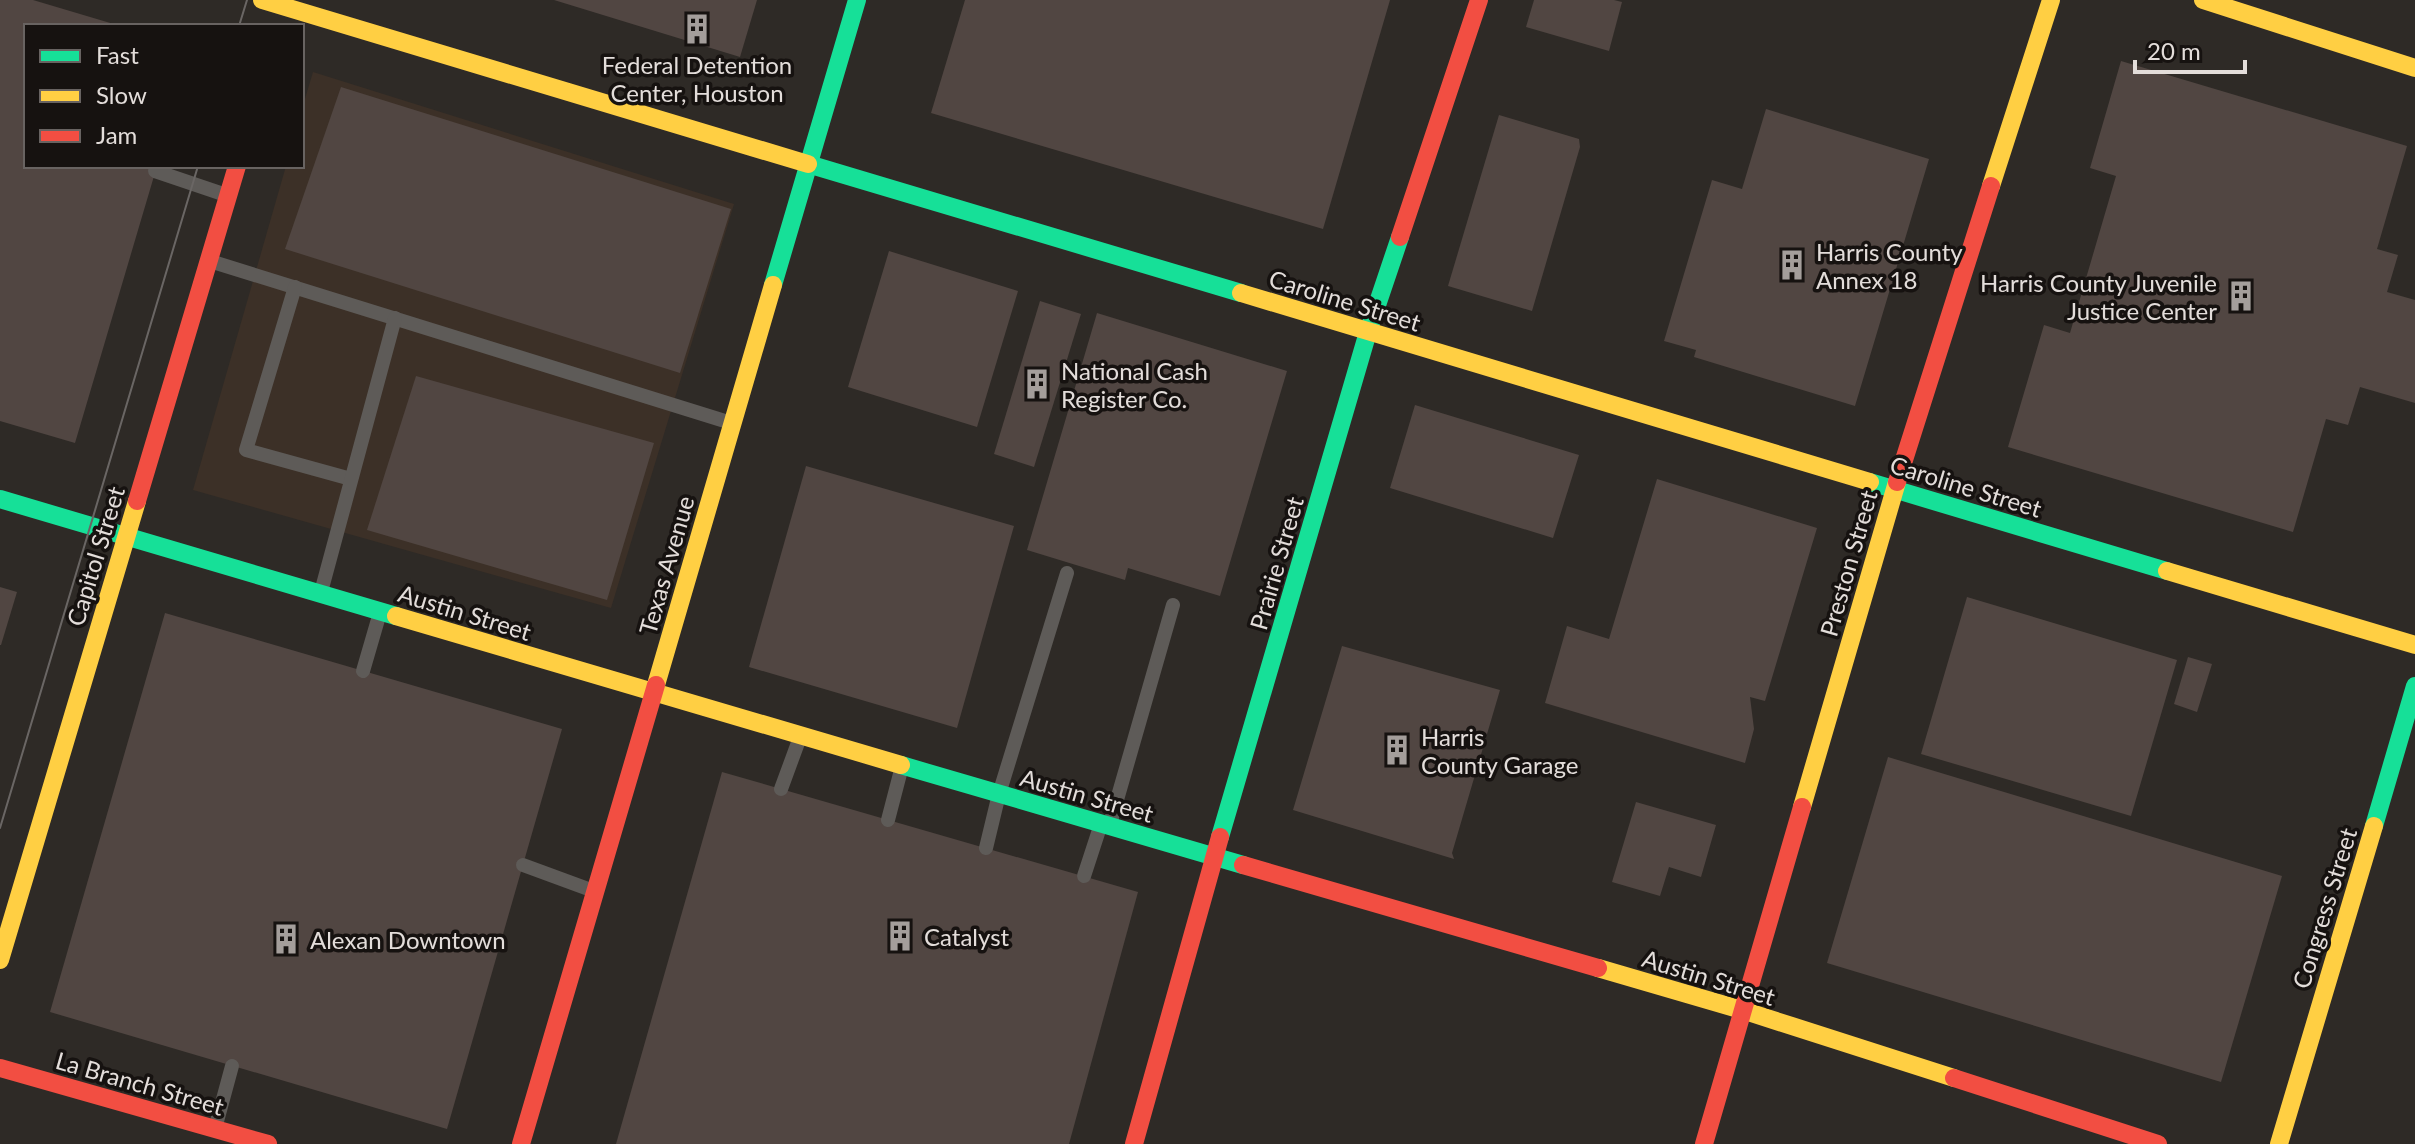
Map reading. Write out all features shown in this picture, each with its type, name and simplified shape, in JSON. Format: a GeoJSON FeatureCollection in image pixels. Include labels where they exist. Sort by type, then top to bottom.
{"type":"FeatureCollection","features":[{"type":"Feature","properties":{"kind":"street","name":"Caroline Street"},"geometry":{"type":"LineString","coordinates":[[262,0],[285,3],[809,164],[2415,645]]}},
{"type":"Feature","properties":{"kind":"street","name":"Texas Avenue"},"geometry":{"type":"LineString","coordinates":[[521,1144],[857,0]]}},
{"type":"Feature","properties":{"kind":"street","name":"Prairie Street"},"geometry":{"type":"LineString","coordinates":[[1134,1144],[1196,917],[1368,332],[1479,0]]}},
{"type":"Feature","properties":{"kind":"street","name":"Preston Street"},"geometry":{"type":"LineString","coordinates":[[1704,1144],[1895,489],[2051,0]]}},
{"type":"Feature","properties":{"kind":"street"},"geometry":{"type":"LineString","coordinates":[[2203,0],[2415,68]]}},
{"type":"Feature","properties":{"kind":"street"},"geometry":{"type":"LineString","coordinates":[[279,24],[285,3]]}},
{"type":"Feature","properties":{"kind":"street","name":"Capitol Street"},"geometry":{"type":"LineString","coordinates":[[0,960],[236,168]]}},
{"type":"Feature","properties":{"kind":"street","name":"Austin Street"},"geometry":{"type":"LineString","coordinates":[[0,499],[1215,858],[1745,1011],[2158,1144]]}},
{"type":"Feature","properties":{"kind":"street","name":"Congress Street"},"geometry":{"type":"LineString","coordinates":[[2279,1144],[2415,686]]}},
{"type":"Feature","properties":{"kind":"street","name":"La Branch Street"},"geometry":{"type":"LineString","coordinates":[[0,1068],[268,1144]]}},
{"type":"Feature","properties":{"kind":"lane"},"geometry":{"type":"LineString","coordinates":[[155,171],[228,195]]}},
{"type":"Feature","properties":{"kind":"lane"},"geometry":{"type":"LineString","coordinates":[[209,260],[732,423]]}},
{"type":"Feature","properties":{"kind":"lane"},"geometry":{"type":"LineString","coordinates":[[295,287],[246,450],[351,479]]}},
{"type":"Feature","properties":{"kind":"lane"},"geometry":{"type":"LineString","coordinates":[[321,593],[395,318]]}},
{"type":"Feature","properties":{"kind":"lane"},"geometry":{"type":"LineString","coordinates":[[986,848],[999,794],[1067,573]]}},
{"type":"Feature","properties":{"kind":"lane"},"geometry":{"type":"LineString","coordinates":[[1084,876],[1105,825],[1173,605]]}},
{"type":"Feature","properties":{"kind":"lane"},"geometry":{"type":"LineString","coordinates":[[363,671],[380,612]]}},
{"type":"Feature","properties":{"kind":"lane"},"geometry":{"type":"LineString","coordinates":[[781,789],[801,736]]}},
{"type":"Feature","properties":{"kind":"lane"},"geometry":{"type":"LineString","coordinates":[[888,820],[902,765]]}},
{"type":"Feature","properties":{"kind":"lane"},"geometry":{"type":"LineString","coordinates":[[523,865],[595,891]]}},
{"type":"Feature","properties":{"kind":"lane"},"geometry":{"type":"LineString","coordinates":[[215,1129],[232,1066]]}},
{"type":"Feature","properties":{"kind":"shaded area"},"geometry":{"type":"Polygon","coordinates":[[[313,72],[734,204],[611,608],[193,490],[285,168],[304,168],[304,102],[313,72]]]}},
{"type":"Feature","properties":{"kind":"building"},"geometry":{"type":"Polygon","coordinates":[[[0,0],[33,0],[114,24],[24,24],[24,168],[156,168],[75,443],[0,421],[0,0]]]}},
{"type":"Feature","properties":{"kind":"building","name":"Federal Detention Center, Houston"},"geometry":{"type":"Polygon","coordinates":[[[554,0],[757,0],[740,57],[554,0]]]}},
{"type":"Feature","properties":{"kind":"building"},"geometry":{"type":"Polygon","coordinates":[[[965,0],[1390,0],[1323,229],[931,113],[965,0]]]}},
{"type":"Feature","properties":{"kind":"building"},"geometry":{"type":"Polygon","coordinates":[[[1534,0],[1622,2],[1609,51],[1526,27],[1534,0]]]}},
{"type":"Feature","properties":{"kind":"building","name":"Harris County Juvenile Justice Center"},"geometry":{"type":"Polygon","coordinates":[[[2121,61],[2407,146],[2377,249],[2398,255],[2387,292],[2415,300],[2415,403],[2360,387],[2348,425],[2326,419],[2293,532],[2008,447],[2044,325],[2070,333],[2116,176],[2090,168],[2121,61]]]}},
{"type":"Feature","properties":{"kind":"building"},"geometry":{"type":"Polygon","coordinates":[[[341,87],[731,209],[680,373],[285,249],[341,87]]]}},
{"type":"Feature","properties":{"kind":"building","name":"Harris County Annex 18"},"geometry":{"type":"Polygon","coordinates":[[[1766,109],[1929,159],[1855,406],[1694,357],[1696,350],[1664,341],[1712,180],[1742,189],[1766,109]]]}},
{"type":"Feature","properties":{"kind":"building"},"geometry":{"type":"Polygon","coordinates":[[[1499,115],[1579,139],[1580,147],[1532,311],[1448,286],[1499,115]]]}},
{"type":"Feature","properties":{"kind":"building"},"geometry":{"type":"Polygon","coordinates":[[[889,251],[1018,291],[977,427],[848,387],[889,251]]]}},
{"type":"Feature","properties":{"kind":"building","name":"National Cash Register Co."},"geometry":{"type":"Polygon","coordinates":[[[1040,301],[1081,314],[1034,467],[994,454],[1040,301]]]}},
{"type":"Feature","properties":{"kind":"building"},"geometry":{"type":"Polygon","coordinates":[[[1097,313],[1287,371],[1220,596],[1128,568],[1125,580],[1027,550],[1097,313]]]}},
{"type":"Feature","properties":{"kind":"building"},"geometry":{"type":"Polygon","coordinates":[[[416,376],[654,443],[607,600],[367,530],[416,376]]]}},
{"type":"Feature","properties":{"kind":"building"},"geometry":{"type":"Polygon","coordinates":[[[1415,405],[1579,455],[1553,538],[1390,488],[1415,405]]]}},
{"type":"Feature","properties":{"kind":"building"},"geometry":{"type":"Polygon","coordinates":[[[806,466],[1014,526],[957,728],[749,667],[806,466]]]}},
{"type":"Feature","properties":{"kind":"building"},"geometry":{"type":"Polygon","coordinates":[[[1657,479],[1817,528],[1765,701],[1750,697],[1754,729],[1745,763],[1545,703],[1567,626],[1609,639],[1657,479]]]}},
{"type":"Feature","properties":{"kind":"building"},"geometry":{"type":"Polygon","coordinates":[[[0,587],[17,592],[1,645],[0,645],[0,587]]]}},
{"type":"Feature","properties":{"kind":"building"},"geometry":{"type":"Polygon","coordinates":[[[1967,597],[2177,660],[2131,816],[1921,754],[1967,597]]]}},
{"type":"Feature","properties":{"kind":"building","name":"Alexan Downtown"},"geometry":{"type":"Polygon","coordinates":[[[165,613],[562,729],[447,1129],[50,1012],[165,613]]]}},
{"type":"Feature","properties":{"kind":"building","name":"Harris County Garage"},"geometry":{"type":"Polygon","coordinates":[[[1342,646],[1500,690],[1452,853],[1454,859],[1293,810],[1342,646]]]}},
{"type":"Feature","properties":{"kind":"building"},"geometry":{"type":"Polygon","coordinates":[[[2188,657],[2212,664],[2197,712],[2174,704],[2188,657]]]}},
{"type":"Feature","properties":{"kind":"building"},"geometry":{"type":"Polygon","coordinates":[[[1888,757],[2282,876],[2221,1082],[1827,963],[1888,757]]]}},
{"type":"Feature","properties":{"kind":"building","name":"Catalyst"},"geometry":{"type":"Polygon","coordinates":[[[722,772],[1138,892],[1069,1144],[616,1144],[722,772]]]}},
{"type":"Feature","properties":{"kind":"building"},"geometry":{"type":"Polygon","coordinates":[[[1636,802],[1716,825],[1701,877],[1669,867],[1660,896],[1612,882],[1636,802]]]}},
{"type":"Feature","properties":{"kind":"tram line"},"geometry":{"type":"LineString","coordinates":[[240,24],[247,0]]}},
{"type":"Feature","properties":{"kind":"tram line"},"geometry":{"type":"LineString","coordinates":[[0,828],[197,168]]}},
{"type":"Feature","properties":{"kind":"traffic: fast"},"geometry":{"type":"LineString","coordinates":[[773,285],[857,0]]}},
{"type":"Feature","properties":{"kind":"traffic: fast"},"geometry":{"type":"LineString","coordinates":[[808,164],[1241,293]]}},
{"type":"Feature","properties":{"kind":"traffic: fast"},"geometry":{"type":"LineString","coordinates":[[1220,837],[1368,332],[1400,237]]}},
{"type":"Feature","properties":{"kind":"traffic: fast"},"geometry":{"type":"LineString","coordinates":[[1870,482],[2167,571]]}},
{"type":"Feature","properties":{"kind":"traffic: fast"},"geometry":{"type":"LineString","coordinates":[[0,499],[396,616]]}},
{"type":"Feature","properties":{"kind":"traffic: fast"},"geometry":{"type":"LineString","coordinates":[[2374,826],[2415,686]]}},
{"type":"Feature","properties":{"kind":"traffic: fast"},"geometry":{"type":"LineString","coordinates":[[901,765],[1243,865]]}},
{"type":"Feature","properties":{"kind":"traffic: slow"},"geometry":{"type":"LineString","coordinates":[[262,0],[808,164]]}},
{"type":"Feature","properties":{"kind":"traffic: slow"},"geometry":{"type":"LineString","coordinates":[[1991,186],[2051,0]]}},
{"type":"Feature","properties":{"kind":"traffic: slow"},"geometry":{"type":"LineString","coordinates":[[2203,0],[2415,68]]}},
{"type":"Feature","properties":{"kind":"traffic: slow"},"geometry":{"type":"LineString","coordinates":[[656,685],[773,285]]}},
{"type":"Feature","properties":{"kind":"traffic: slow"},"geometry":{"type":"LineString","coordinates":[[1241,293],[1870,482]]}},
{"type":"Feature","properties":{"kind":"traffic: slow"},"geometry":{"type":"LineString","coordinates":[[1802,807],[1897,482]]}},
{"type":"Feature","properties":{"kind":"traffic: slow"},"geometry":{"type":"LineString","coordinates":[[0,960],[137,501]]}},
{"type":"Feature","properties":{"kind":"traffic: slow"},"geometry":{"type":"LineString","coordinates":[[2167,571],[2415,645]]}},
{"type":"Feature","properties":{"kind":"traffic: slow"},"geometry":{"type":"LineString","coordinates":[[396,616],[901,765]]}},
{"type":"Feature","properties":{"kind":"traffic: slow"},"geometry":{"type":"LineString","coordinates":[[2279,1144],[2374,826]]}},
{"type":"Feature","properties":{"kind":"traffic: slow"},"geometry":{"type":"LineString","coordinates":[[1598,968],[1954,1078]]}},
{"type":"Feature","properties":{"kind":"traffic: jam"},"geometry":{"type":"LineString","coordinates":[[1400,237],[1479,0]]}},
{"type":"Feature","properties":{"kind":"traffic: jam"},"geometry":{"type":"LineString","coordinates":[[137,501],[236,168]]}},
{"type":"Feature","properties":{"kind":"traffic: jam"},"geometry":{"type":"LineString","coordinates":[[1897,482],[1991,186]]}},
{"type":"Feature","properties":{"kind":"traffic: jam"},"geometry":{"type":"LineString","coordinates":[[521,1144],[656,685]]}},
{"type":"Feature","properties":{"kind":"traffic: jam"},"geometry":{"type":"LineString","coordinates":[[1704,1144],[1802,807]]}},
{"type":"Feature","properties":{"kind":"traffic: jam"},"geometry":{"type":"LineString","coordinates":[[1134,1144],[1220,837]]}},
{"type":"Feature","properties":{"kind":"traffic: jam"},"geometry":{"type":"LineString","coordinates":[[1243,865],[1598,968]]}},
{"type":"Feature","properties":{"kind":"traffic: jam"},"geometry":{"type":"LineString","coordinates":[[0,1068],[268,1144]]}},
{"type":"Feature","properties":{"kind":"traffic: jam"},"geometry":{"type":"LineString","coordinates":[[1954,1078],[2158,1144]]}},
{"type":"Feature","properties":{"kind":"place","name":"Federal Detention Center, Houston"},"geometry":{"type":"Point","coordinates":[697,29]}},
{"type":"Feature","properties":{"kind":"place","name":"Harris County Annex 18"},"geometry":{"type":"Point","coordinates":[1792,265]}},
{"type":"Feature","properties":{"kind":"place","name":"Harris County Juvenile Justice Center"},"geometry":{"type":"Point","coordinates":[2241,296]}},
{"type":"Feature","properties":{"kind":"place","name":"National Cash Register Co."},"geometry":{"type":"Point","coordinates":[1037,384]}},
{"type":"Feature","properties":{"kind":"place","name":"Harris County Garage"},"geometry":{"type":"Point","coordinates":[1397,750]}},
{"type":"Feature","properties":{"kind":"place","name":"Catalyst"},"geometry":{"type":"Point","coordinates":[900,936]}},
{"type":"Feature","properties":{"kind":"place","name":"Alexan Downtown"},"geometry":{"type":"Point","coordinates":[286,939]}}]}
